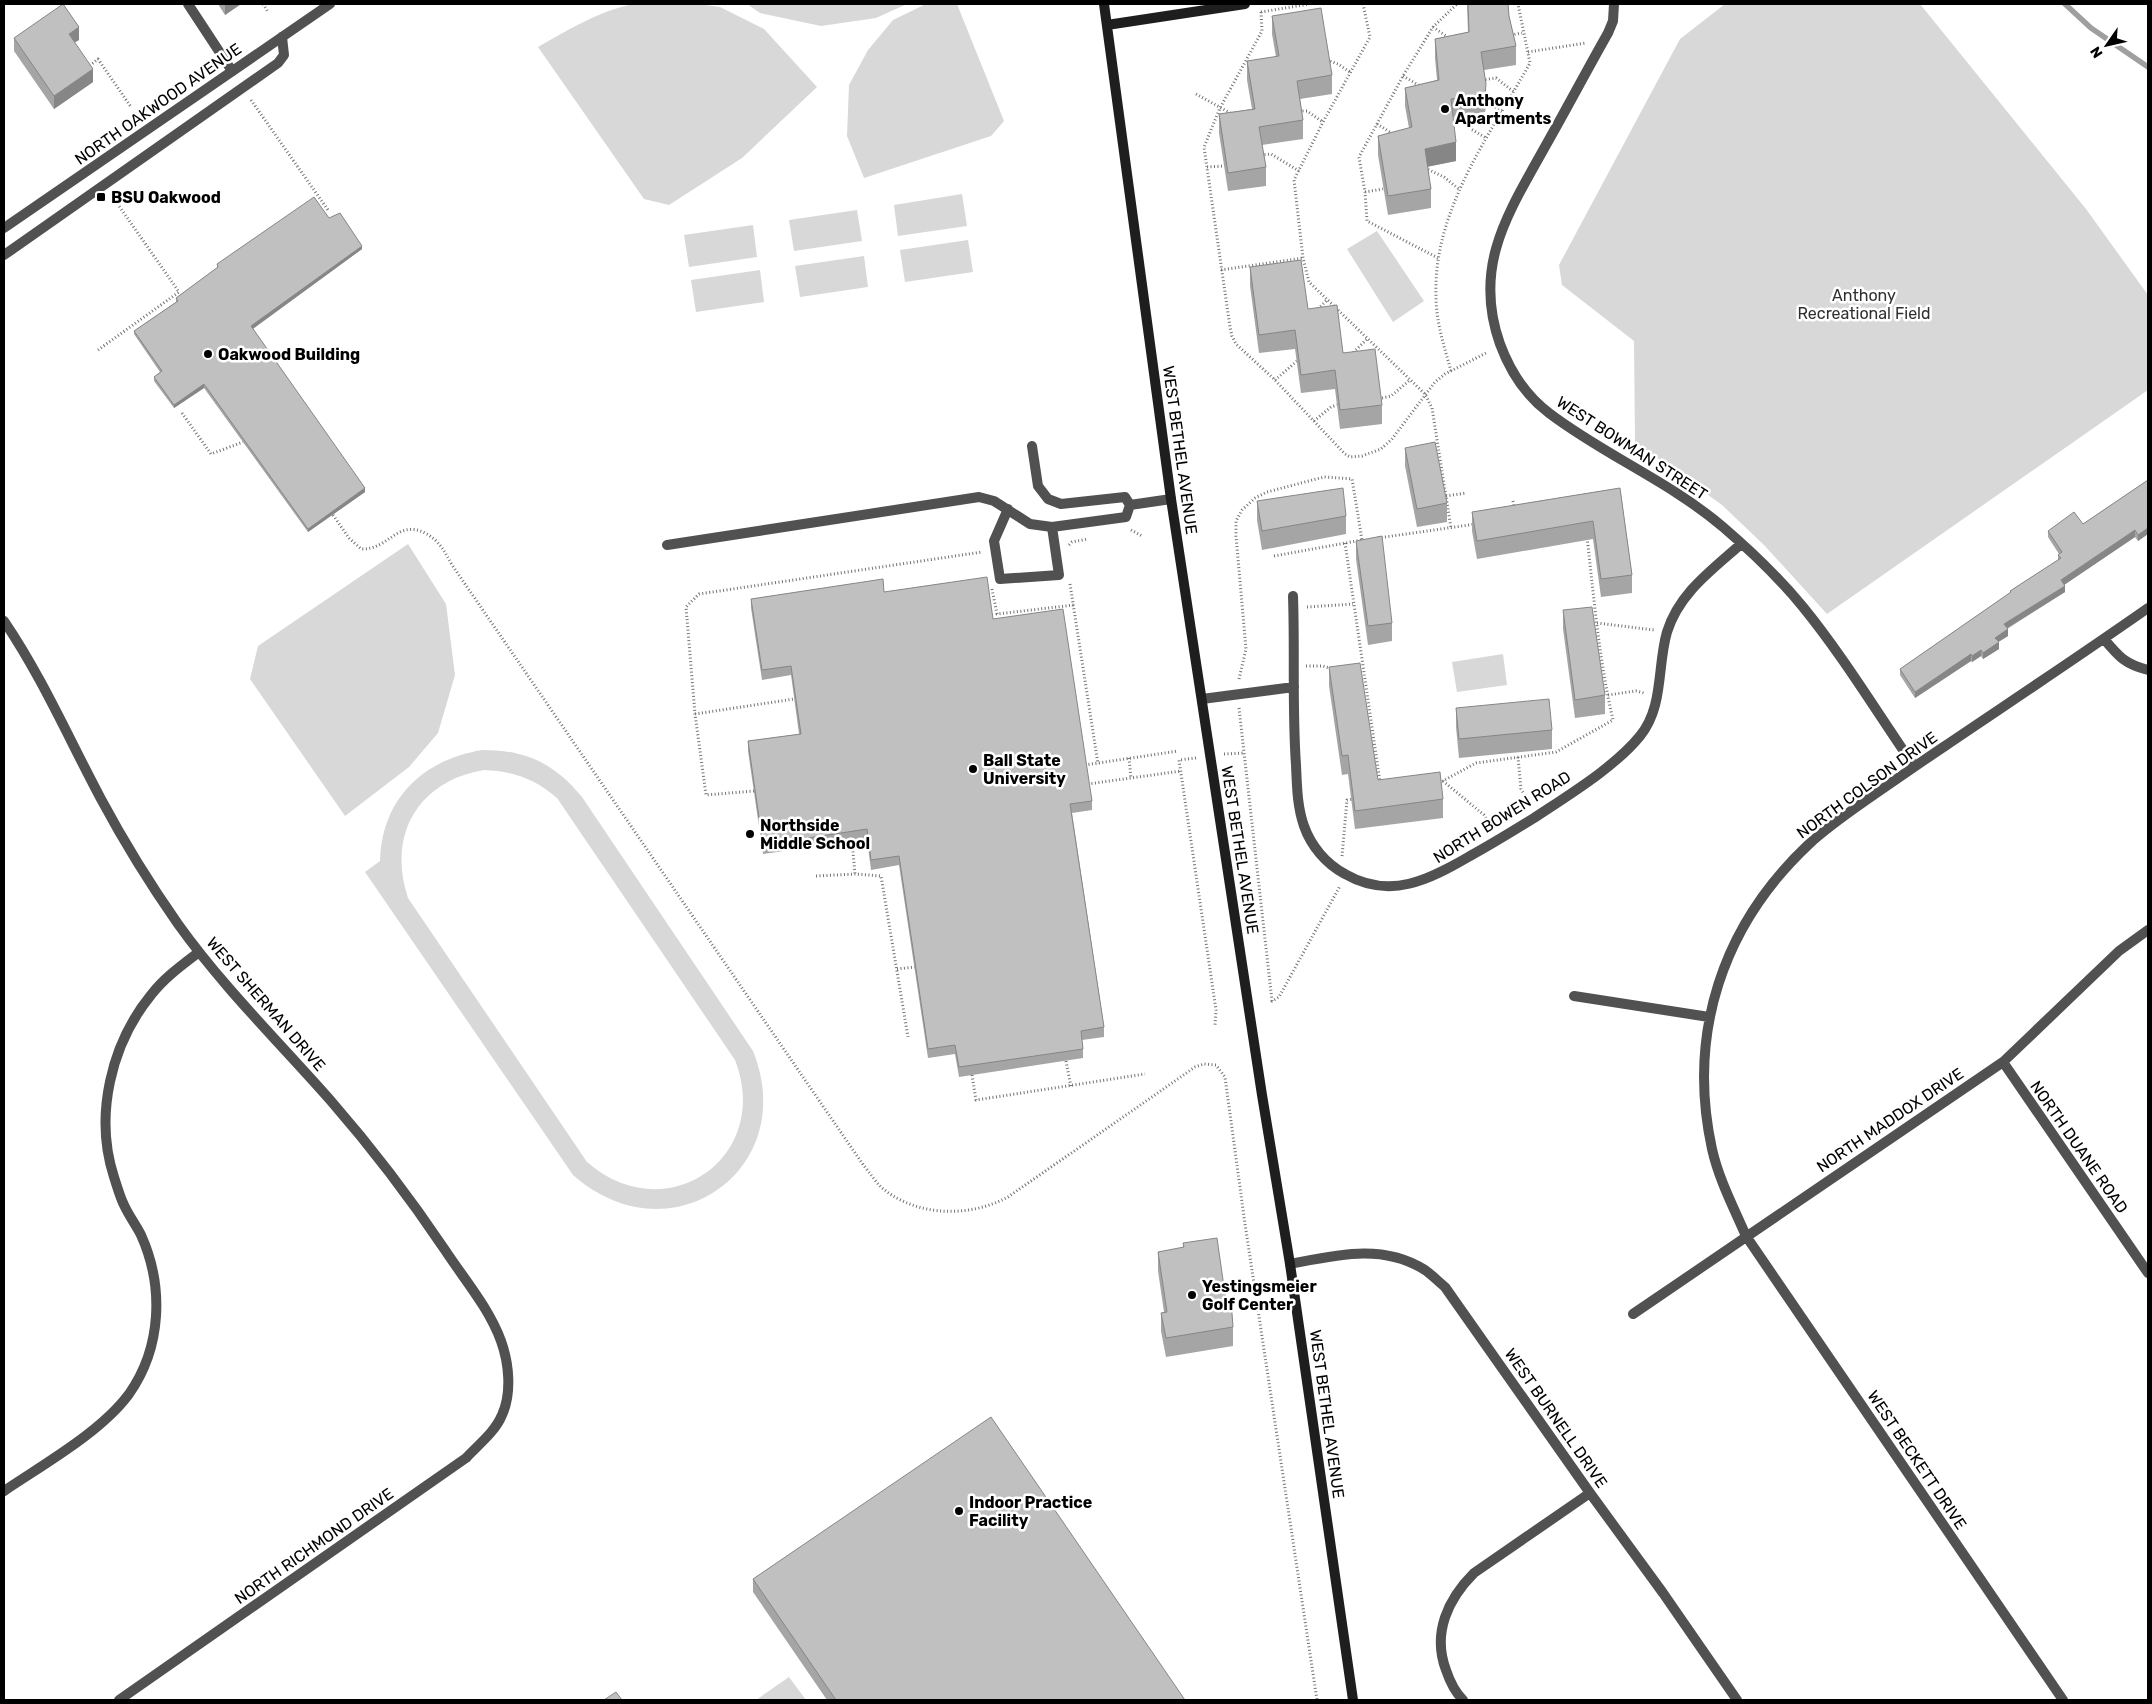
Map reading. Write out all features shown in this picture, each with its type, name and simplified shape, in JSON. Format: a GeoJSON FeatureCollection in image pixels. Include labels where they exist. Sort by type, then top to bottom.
{"type":"FeatureCollection","features":[{"type":"Feature","properties":{"kind":"main road","name":"WEST BETHEL AVENUE"},"geometry":{"type":"LineString","coordinates":[[1104,4],[1171,499],[1290,1264],[1353,1700]]}},
{"type":"Feature","properties":{"kind":"main road"},"geometry":{"type":"LineString","coordinates":[[1107,24],[1245,4]]}},
{"type":"Feature","properties":{"kind":"street"},"geometry":{"type":"LineString","coordinates":[[188,4],[232,71]]}},
{"type":"Feature","properties":{"kind":"street","name":"NORTH OAKWOOD AVENUE"},"geometry":{"type":"LineString","coordinates":[[4,228],[330,4]]}},
{"type":"Feature","properties":{"kind":"street","name":"WEST BOWMAN STREET"},"geometry":{"type":"LineString","coordinates":[[1614,4],[1613,21],[1608,33],[1510,210],[1502,230],[1491,268],[1489,291],[1491,311],[1501,347],[1511,370],[1520,383],[1530,396],[1547,412],[1568,427],[1663,483],[1721,526],[1741,544],[1803,607],[1914,766]]}},
{"type":"Feature","properties":{"kind":"street"},"geometry":{"type":"LineString","coordinates":[[4,256],[278,63],[284,55],[282,37]]}},
{"type":"Feature","properties":{"kind":"street"},"geometry":{"type":"LineString","coordinates":[[1032,446],[1038,486],[1048,499],[1061,504],[1125,497],[1130,505]]}},
{"type":"Feature","properties":{"kind":"street"},"geometry":{"type":"LineString","coordinates":[[667,545],[979,497],[994,501],[1030,524],[1052,527],[1126,517],[1130,505]]}},
{"type":"Feature","properties":{"kind":"street"},"geometry":{"type":"LineString","coordinates":[[1130,505],[1171,499]]}},
{"type":"Feature","properties":{"kind":"street"},"geometry":{"type":"LineString","coordinates":[[1008,509],[994,541],[1000,579],[1058,575],[1052,527]]}},
{"type":"Feature","properties":{"kind":"street","name":"NORTH BOWEN ROAD"},"geometry":{"type":"LineString","coordinates":[[1293,596],[1294,737],[1300,814],[1304,826],[1318,851],[1328,863],[1342,873],[1358,882],[1371,885],[1397,886],[1435,876],[1500,840],[1606,768],[1639,737],[1648,725],[1657,696],[1667,632],[1685,597],[1692,587],[1741,544]]}},
{"type":"Feature","properties":{"kind":"street","name":"NORTH COLSON DRIVE"},"geometry":{"type":"LineString","coordinates":[[1746,1236],[1724,1188],[1710,1137],[1705,1095],[1705,1043],[1708,1017],[1726,962],[1745,923],[1784,869],[1809,844],[1836,822],[1914,766],[2148,608]]}},
{"type":"Feature","properties":{"kind":"street","name":"WEST SHERMAN DRIVE"},"geometry":{"type":"LineString","coordinates":[[4,620],[28,656],[102,800],[143,870],[199,952],[332,1102],[378,1157],[420,1214],[493,1323],[505,1354],[508,1374],[507,1397]]}},
{"type":"Feature","properties":{"kind":"street"},"geometry":{"type":"LineString","coordinates":[[2104,638],[2118,656],[2128,664],[2148,670]]}},
{"type":"Feature","properties":{"kind":"street"},"geometry":{"type":"LineString","coordinates":[[1202,699],[1294,687]]}},
{"type":"Feature","properties":{"kind":"street","name":"NORTH MADDOX DRIVE"},"geometry":{"type":"LineString","coordinates":[[1633,1314],[2003,1062],[2119,951],[2148,930]]}},
{"type":"Feature","properties":{"kind":"street"},"geometry":{"type":"LineString","coordinates":[[4,1491],[110,1417],[130,1392],[147,1359],[157,1320],[155,1278],[150,1257],[124,1205],[113,1175],[106,1125],[107,1098],[117,1054],[125,1034],[136,1015],[164,981],[199,952]]}},
{"type":"Feature","properties":{"kind":"street"},"geometry":{"type":"LineString","coordinates":[[1574,996],[1708,1017]]}},
{"type":"Feature","properties":{"kind":"street","name":"NORTH DUANE ROAD"},"geometry":{"type":"LineString","coordinates":[[2003,1062],[2148,1274]]}},
{"type":"Feature","properties":{"kind":"street","name":"WEST BECKETT DRIVE"},"geometry":{"type":"LineString","coordinates":[[1746,1236],[2063,1700]]}},
{"type":"Feature","properties":{"kind":"street","name":"WEST BURNELL DRIVE"},"geometry":{"type":"LineString","coordinates":[[1290,1264],[1357,1252],[1379,1254],[1403,1259],[1426,1270],[1445,1287],[1590,1493],[1669,1601],[1737,1700]]}},
{"type":"Feature","properties":{"kind":"street","name":"NORTH RICHMOND DRIVE"},"geometry":{"type":"LineString","coordinates":[[119,1700],[466,1458],[503,1415],[507,1397]]}},
{"type":"Feature","properties":{"kind":"street"},"geometry":{"type":"LineString","coordinates":[[1463,1700],[1450,1681],[1442,1652],[1441,1625],[1452,1600],[1460,1587],[1474,1573],[1590,1493]]}},
{"type":"Feature","properties":{"kind":"path"},"geometry":{"type":"LineString","coordinates":[[263,4],[268,12]]}},
{"type":"Feature","properties":{"kind":"path"},"geometry":{"type":"LineString","coordinates":[[1363,4],[1370,37],[1323,122],[1294,180],[1303,258],[1309,282],[1425,394],[1432,408],[1451,528]]}},
{"type":"Feature","properties":{"kind":"path"},"geometry":{"type":"LineString","coordinates":[[1438,258],[1367,221],[1365,192],[1359,157],[1433,27],[1457,4]]}},
{"type":"Feature","properties":{"kind":"path"},"geometry":{"type":"LineString","coordinates":[[1452,371],[1438,322],[1436,297],[1438,258],[1449,215],[1460,190],[1486,138],[1503,112],[1530,63],[1522,33],[1518,4]]}},
{"type":"Feature","properties":{"kind":"path"},"geometry":{"type":"LineString","coordinates":[[1261,12],[1262,31],[1220,108],[1204,147],[1232,336],[1236,344],[1275,380],[1350,457],[1362,456],[1381,449],[1392,439],[1435,382],[1452,371],[1501,347]]}},
{"type":"Feature","properties":{"kind":"path"},"geometry":{"type":"LineString","coordinates":[[1433,27],[1455,41]]}},
{"type":"Feature","properties":{"kind":"path"},"geometry":{"type":"LineString","coordinates":[[1509,35],[1522,33]]}},
{"type":"Feature","properties":{"kind":"path"},"geometry":{"type":"LineString","coordinates":[[1528,52],[1586,43]]}},
{"type":"Feature","properties":{"kind":"path"},"geometry":{"type":"LineString","coordinates":[[84,69],[98,59],[131,107]]}},
{"type":"Feature","properties":{"kind":"path"},"geometry":{"type":"LineString","coordinates":[[1247,59],[1255,63]]}},
{"type":"Feature","properties":{"kind":"path"},"geometry":{"type":"LineString","coordinates":[[1327,60],[1338,64],[1350,72]]}},
{"type":"Feature","properties":{"kind":"path"},"geometry":{"type":"LineString","coordinates":[[1404,76],[1425,89]]}},
{"type":"Feature","properties":{"kind":"path"},"geometry":{"type":"LineString","coordinates":[[1482,80],[1496,78],[1514,92]]}},
{"type":"Feature","properties":{"kind":"path"},"geometry":{"type":"LineString","coordinates":[[1196,94],[1234,116]]}},
{"type":"Feature","properties":{"kind":"path"},"geometry":{"type":"LineString","coordinates":[[249,98],[328,210]]}},
{"type":"Feature","properties":{"kind":"path"},"geometry":{"type":"LineString","coordinates":[[1486,102],[1503,112]]}},
{"type":"Feature","properties":{"kind":"path"},"geometry":{"type":"LineString","coordinates":[[1299,111],[1308,112],[1323,122]]}},
{"type":"Feature","properties":{"kind":"path"},"geometry":{"type":"LineString","coordinates":[[1451,117],[1486,138]]}},
{"type":"Feature","properties":{"kind":"path"},"geometry":{"type":"LineString","coordinates":[[1377,124],[1398,137]]}},
{"type":"Feature","properties":{"kind":"path"},"geometry":{"type":"LineString","coordinates":[[1261,155],[1271,154],[1299,171]]}},
{"type":"Feature","properties":{"kind":"path"},"geometry":{"type":"LineString","coordinates":[[1207,167],[1224,166]]}},
{"type":"Feature","properties":{"kind":"path"},"geometry":{"type":"LineString","coordinates":[[1425,168],[1444,177],[1460,190]]}},
{"type":"Feature","properties":{"kind":"path"},"geometry":{"type":"LineString","coordinates":[[98,350],[179,292],[104,185]]}},
{"type":"Feature","properties":{"kind":"path"},"geometry":{"type":"LineString","coordinates":[[1365,192],[1383,189]]}},
{"type":"Feature","properties":{"kind":"path"},"geometry":{"type":"LineString","coordinates":[[1222,270],[1303,258]]}},
{"type":"Feature","properties":{"kind":"path"},"geometry":{"type":"LineString","coordinates":[[1313,315],[1328,299]]}},
{"type":"Feature","properties":{"kind":"path"},"geometry":{"type":"LineString","coordinates":[[1342,357],[1351,355],[1368,338]]}},
{"type":"Feature","properties":{"kind":"path"},"geometry":{"type":"LineString","coordinates":[[1275,380],[1297,361]]}},
{"type":"Feature","properties":{"kind":"path"},"geometry":{"type":"LineString","coordinates":[[1382,398],[1391,396],[1411,380]]}},
{"type":"Feature","properties":{"kind":"path"},"geometry":{"type":"LineString","coordinates":[[1314,421],[1331,407],[1337,405]]}},
{"type":"Feature","properties":{"kind":"path"},"geometry":{"type":"LineString","coordinates":[[182,413],[211,454],[243,442]]}},
{"type":"Feature","properties":{"kind":"path"},"geometry":{"type":"LineString","coordinates":[[1362,540],[1352,479],[1324,477],[1267,492],[1255,498],[1242,510],[1236,521],[1246,649],[1239,678],[1238,694],[1272,1001],[1279,997],[1284,989],[1340,885],[1347,800],[1365,798]]}},
{"type":"Feature","properties":{"kind":"path"},"geometry":{"type":"LineString","coordinates":[[1446,496],[1466,493]]}},
{"type":"Feature","properties":{"kind":"path"},"geometry":{"type":"LineString","coordinates":[[1513,501],[1514,510]]}},
{"type":"Feature","properties":{"kind":"path"},"geometry":{"type":"LineString","coordinates":[[333,515],[349,538],[361,550],[372,550],[407,528],[416,528],[436,539],[858,1158],[882,1187],[906,1202],[932,1210],[960,1212],[995,1204],[1195,1067],[1204,1064],[1216,1065],[1225,1077],[1245,1224],[1317,1700]]}},
{"type":"Feature","properties":{"kind":"path"},"geometry":{"type":"LineString","coordinates":[[1274,556],[1362,540],[1479,524]]}},
{"type":"Feature","properties":{"kind":"path"},"geometry":{"type":"LineString","coordinates":[[1436,785],[1476,762],[1556,752],[1613,720],[1597,623],[1586,527]]}},
{"type":"Feature","properties":{"kind":"path"},"geometry":{"type":"LineString","coordinates":[[1130,530],[1142,536]]}},
{"type":"Feature","properties":{"kind":"path"},"geometry":{"type":"LineString","coordinates":[[1068,547],[1072,542],[1091,538]]}},
{"type":"Feature","properties":{"kind":"path"},"geometry":{"type":"LineString","coordinates":[[1345,543],[1381,786]]}},
{"type":"Feature","properties":{"kind":"path"},"geometry":{"type":"LineString","coordinates":[[754,791],[706,795],[695,714],[686,607],[699,594],[985,552]]}},
{"type":"Feature","properties":{"kind":"path"},"geometry":{"type":"LineString","coordinates":[[1068,578],[1074,605],[1098,764]]}},
{"type":"Feature","properties":{"kind":"path"},"geometry":{"type":"LineString","coordinates":[[992,587],[997,614],[1074,605]]}},
{"type":"Feature","properties":{"kind":"path"},"geometry":{"type":"LineString","coordinates":[[1294,609],[1353,604]]}},
{"type":"Feature","properties":{"kind":"path"},"geometry":{"type":"LineString","coordinates":[[1597,623],[1667,632]]}},
{"type":"Feature","properties":{"kind":"path"},"geometry":{"type":"LineString","coordinates":[[1293,666],[1322,666],[1340,670]]}},
{"type":"Feature","properties":{"kind":"path"},"geometry":{"type":"LineString","coordinates":[[1356,675],[1365,677]]}},
{"type":"Feature","properties":{"kind":"path"},"geometry":{"type":"LineString","coordinates":[[1608,695],[1636,691],[1657,696]]}},
{"type":"Feature","properties":{"kind":"path"},"geometry":{"type":"LineString","coordinates":[[695,714],[794,699]]}},
{"type":"Feature","properties":{"kind":"path"},"geometry":{"type":"LineString","coordinates":[[1085,765],[1178,750]]}},
{"type":"Feature","properties":{"kind":"path"},"geometry":{"type":"LineString","coordinates":[[1518,757],[1521,789],[1537,816]]}},
{"type":"Feature","properties":{"kind":"path"},"geometry":{"type":"LineString","coordinates":[[1129,758],[1131,778]]}},
{"type":"Feature","properties":{"kind":"path"},"geometry":{"type":"LineString","coordinates":[[1179,760],[1216,1010],[1215,1025]]}},
{"type":"Feature","properties":{"kind":"path"},"geometry":{"type":"LineString","coordinates":[[1088,784],[1181,772]]}},
{"type":"Feature","properties":{"kind":"path"},"geometry":{"type":"LineString","coordinates":[[1443,781],[1484,815],[1500,840]]}},
{"type":"Feature","properties":{"kind":"path"},"geometry":{"type":"LineString","coordinates":[[852,841],[855,874]]}},
{"type":"Feature","properties":{"kind":"path"},"geometry":{"type":"LineString","coordinates":[[816,876],[855,874],[882,876],[908,1037]]}},
{"type":"Feature","properties":{"kind":"path"},"geometry":{"type":"LineString","coordinates":[[897,969],[915,967]]}},
{"type":"Feature","properties":{"kind":"path"},"geometry":{"type":"LineString","coordinates":[[1066,1061],[1071,1087]]}},
{"type":"Feature","properties":{"kind":"path"},"geometry":{"type":"LineString","coordinates":[[972,1075],[976,1100],[1071,1087],[1145,1074]]}},
{"type":"Feature","properties":{"kind":"green space"},"geometry":{"type":"Polygon","coordinates":[[[635,4],[697,4],[720,7],[764,29],[817,87],[742,158],[669,205],[644,199],[538,47],[597,16],[635,4]]]}},
{"type":"Feature","properties":{"kind":"green space"},"geometry":{"type":"Polygon","coordinates":[[[747,4],[907,4],[876,18],[821,26],[760,13],[747,4]]]}},
{"type":"Feature","properties":{"kind":"green space"},"geometry":{"type":"Polygon","coordinates":[[[926,4],[957,4],[1004,121],[991,136],[864,178],[847,136],[849,85],[868,50],[893,20],[926,4]]]}},
{"type":"Feature","properties":{"kind":"green space","name":"Anthony Recreational Field"},"geometry":{"type":"Polygon","coordinates":[[[1725,4],[1920,4],[2086,209],[2148,295],[2148,390],[1827,614],[1764,545],[1722,505],[1635,442],[1634,341],[1562,285],[1559,265],[1680,39],[1725,4]]]}},
{"type":"Feature","properties":{"kind":"green space"},"geometry":{"type":"Polygon","coordinates":[[[962,194],[967,226],[898,236],[894,205],[962,194]]]}},
{"type":"Feature","properties":{"kind":"green space"},"geometry":{"type":"Polygon","coordinates":[[[857,210],[862,241],[794,251],[789,220],[857,210]]]}},
{"type":"Feature","properties":{"kind":"green space"},"geometry":{"type":"Polygon","coordinates":[[[753,225],[757,257],[689,267],[684,235],[753,225]]]}},
{"type":"Feature","properties":{"kind":"green space"},"geometry":{"type":"Polygon","coordinates":[[[1377,231],[1424,301],[1393,322],[1347,249],[1377,231]]]}},
{"type":"Feature","properties":{"kind":"green space"},"geometry":{"type":"Polygon","coordinates":[[[968,240],[973,272],[905,282],[900,250],[968,240]]]}},
{"type":"Feature","properties":{"kind":"green space"},"geometry":{"type":"Polygon","coordinates":[[[864,256],[868,287],[800,297],[795,266],[864,256]]]}},
{"type":"Feature","properties":{"kind":"green space"},"geometry":{"type":"Polygon","coordinates":[[[760,270],[764,302],[696,312],[691,280],[760,270]]]}},
{"type":"Feature","properties":{"kind":"green space"},"geometry":{"type":"Polygon","coordinates":[[[408,544],[446,604],[455,675],[438,733],[409,767],[345,816],[250,679],[258,646],[408,544]]]}},
{"type":"Feature","properties":{"kind":"green space"},"geometry":{"type":"Polygon","coordinates":[[[1503,654],[1507,685],[1457,692],[1452,662],[1503,654]]]}},
{"type":"Feature","properties":{"kind":"green space"},"geometry":{"type":"Polygon","coordinates":[[[482,750],[526,756],[550,767],[571,785],[582,797],[753,1051],[763,1094],[759,1133],[743,1165],[717,1190],[685,1205],[649,1209],[611,1199],[573,1175],[365,872],[380,861],[388,818],[410,786],[424,773],[441,763],[461,755],[482,750]],[[484,770],[461,776],[441,786],[425,799],[413,814],[405,833],[402,853],[403,875],[408,898],[587,1162],[618,1181],[649,1189],[679,1186],[705,1174],[726,1154],[739,1127],[743,1095],[735,1060],[557,798],[549,791],[523,777],[484,770]]]}},
{"type":"Feature","properties":{"kind":"green space"},"geometry":{"type":"Polygon","coordinates":[[[789,1677],[806,1700],[756,1700],[789,1677]]]}},
{"type":"Feature","properties":{"kind":"building"},"geometry":{"type":"Polygon","coordinates":[[[63,4],[79,27],[69,34],[93,69],[54,96],[14,38],[63,4]]]}},
{"type":"Feature","properties":{"kind":"building","name":"Anthony Apartments"},"geometry":{"type":"Polygon","coordinates":[[[1468,4],[1508,4],[1516,46],[1481,52],[1486,84],[1485,94],[1451,99],[1456,142],[1425,149],[1431,189],[1388,196],[1378,136],[1412,127],[1405,88],[1439,80],[1435,39],[1469,32],[1468,4]]]}},
{"type":"Feature","properties":{"kind":"building"},"geometry":{"type":"Polygon","coordinates":[[[1321,8],[1332,75],[1297,81],[1303,120],[1259,127],[1266,167],[1228,173],[1219,114],[1255,109],[1247,61],[1279,56],[1272,16],[1321,8]]]}},
{"type":"Feature","properties":{"kind":"building","name":"Oakwood Building"},"geometry":{"type":"Polygon","coordinates":[[[314,197],[329,218],[340,213],[362,246],[251,326],[365,488],[308,529],[204,384],[174,405],[154,377],[162,371],[134,331],[178,301],[176,298],[218,267],[217,264],[314,197]]]}},
{"type":"Feature","properties":{"kind":"building"},"geometry":{"type":"Polygon","coordinates":[[[1301,260],[1308,309],[1337,305],[1343,353],[1375,349],[1382,405],[1340,410],[1335,370],[1301,375],[1295,330],[1259,335],[1250,267],[1301,260]]]}},
{"type":"Feature","properties":{"kind":"building"},"geometry":{"type":"Polygon","coordinates":[[[1435,442],[1447,503],[1417,509],[1405,448],[1435,442]]]}},
{"type":"Feature","properties":{"kind":"building"},"geometry":{"type":"Polygon","coordinates":[[[2148,480],[2148,528],[2138,535],[2135,530],[2061,580],[2065,586],[2004,624],[2008,629],[1995,638],[1999,642],[1983,653],[1981,650],[1972,656],[1971,654],[1915,692],[1900,669],[2010,591],[2061,558],[2058,555],[2062,552],[2048,531],[2074,512],[2083,524],[2148,480]]]}},
{"type":"Feature","properties":{"kind":"building"},"geometry":{"type":"Polygon","coordinates":[[[1343,488],[1346,516],[1262,531],[1257,501],[1343,488]]]}},
{"type":"Feature","properties":{"kind":"building"},"geometry":{"type":"Polygon","coordinates":[[[1620,488],[1632,575],[1601,579],[1593,521],[1477,541],[1472,512],[1620,488]]]}},
{"type":"Feature","properties":{"kind":"building"},"geometry":{"type":"Polygon","coordinates":[[[1382,536],[1392,623],[1368,626],[1356,541],[1382,536]]]}},
{"type":"Feature","properties":{"kind":"building","name":"Northside Middle School"},"geometry":{"type":"Polygon","coordinates":[[[987,577],[993,619],[1063,609],[1092,801],[1070,804],[1104,1027],[1081,1031],[1083,1049],[959,1067],[955,1045],[928,1049],[899,856],[871,860],[867,829],[763,845],[748,741],[801,734],[791,666],[762,670],[751,599],[883,579],[884,592],[987,577]]]}},
{"type":"Feature","properties":{"kind":"building"},"geometry":{"type":"Polygon","coordinates":[[[1592,607],[1605,695],[1575,700],[1563,610],[1592,607]]]}},
{"type":"Feature","properties":{"kind":"building"},"geometry":{"type":"Polygon","coordinates":[[[1360,663],[1378,780],[1440,772],[1443,799],[1355,811],[1348,755],[1342,756],[1329,667],[1360,663]]]}},
{"type":"Feature","properties":{"kind":"building"},"geometry":{"type":"Polygon","coordinates":[[[1549,699],[1552,730],[1459,739],[1456,708],[1549,699]]]}},
{"type":"Feature","properties":{"kind":"building","name":"Yestingsmeier Golf Center"},"geometry":{"type":"Polygon","coordinates":[[[1217,1238],[1226,1301],[1231,1300],[1233,1327],[1166,1338],[1161,1313],[1167,1312],[1158,1252],[1184,1247],[1183,1243],[1217,1238]]]}},
{"type":"Feature","properties":{"kind":"building","name":"Indoor Practice Facility"},"geometry":{"type":"Polygon","coordinates":[[[991,1417],[1185,1700],[836,1700],[753,1579],[991,1417]]]}},
{"type":"Feature","properties":{"kind":"building"},"geometry":{"type":"Polygon","coordinates":[[[616,1692],[622,1700],[604,1700],[616,1692]]]}},
{"type":"Feature","properties":{"kind":"waterway"},"geometry":{"type":"LineString","coordinates":[[2065,4],[2091,28],[2148,67]]}},
{"type":"Feature","properties":{"kind":"place","name":"Anthony Apartments"},"geometry":{"type":"Point","coordinates":[1445,109]}},
{"type":"Feature","properties":{"kind":"place","name":"BSU Oakwood"},"geometry":{"type":"Point","coordinates":[101,197]}},
{"type":"Feature","properties":{"kind":"place","name":"Oakwood Building"},"geometry":{"type":"Point","coordinates":[208,354]}},
{"type":"Feature","properties":{"kind":"place","name":"Ball State University"},"geometry":{"type":"Point","coordinates":[973,769]}},
{"type":"Feature","properties":{"kind":"place","name":"Northside Middle School"},"geometry":{"type":"Point","coordinates":[750,834]}},
{"type":"Feature","properties":{"kind":"place","name":"Yestingsmeier Golf Center"},"geometry":{"type":"Point","coordinates":[1192,1295]}},
{"type":"Feature","properties":{"kind":"place","name":"Indoor Practice Facility"},"geometry":{"type":"Point","coordinates":[959,1511]}}]}
